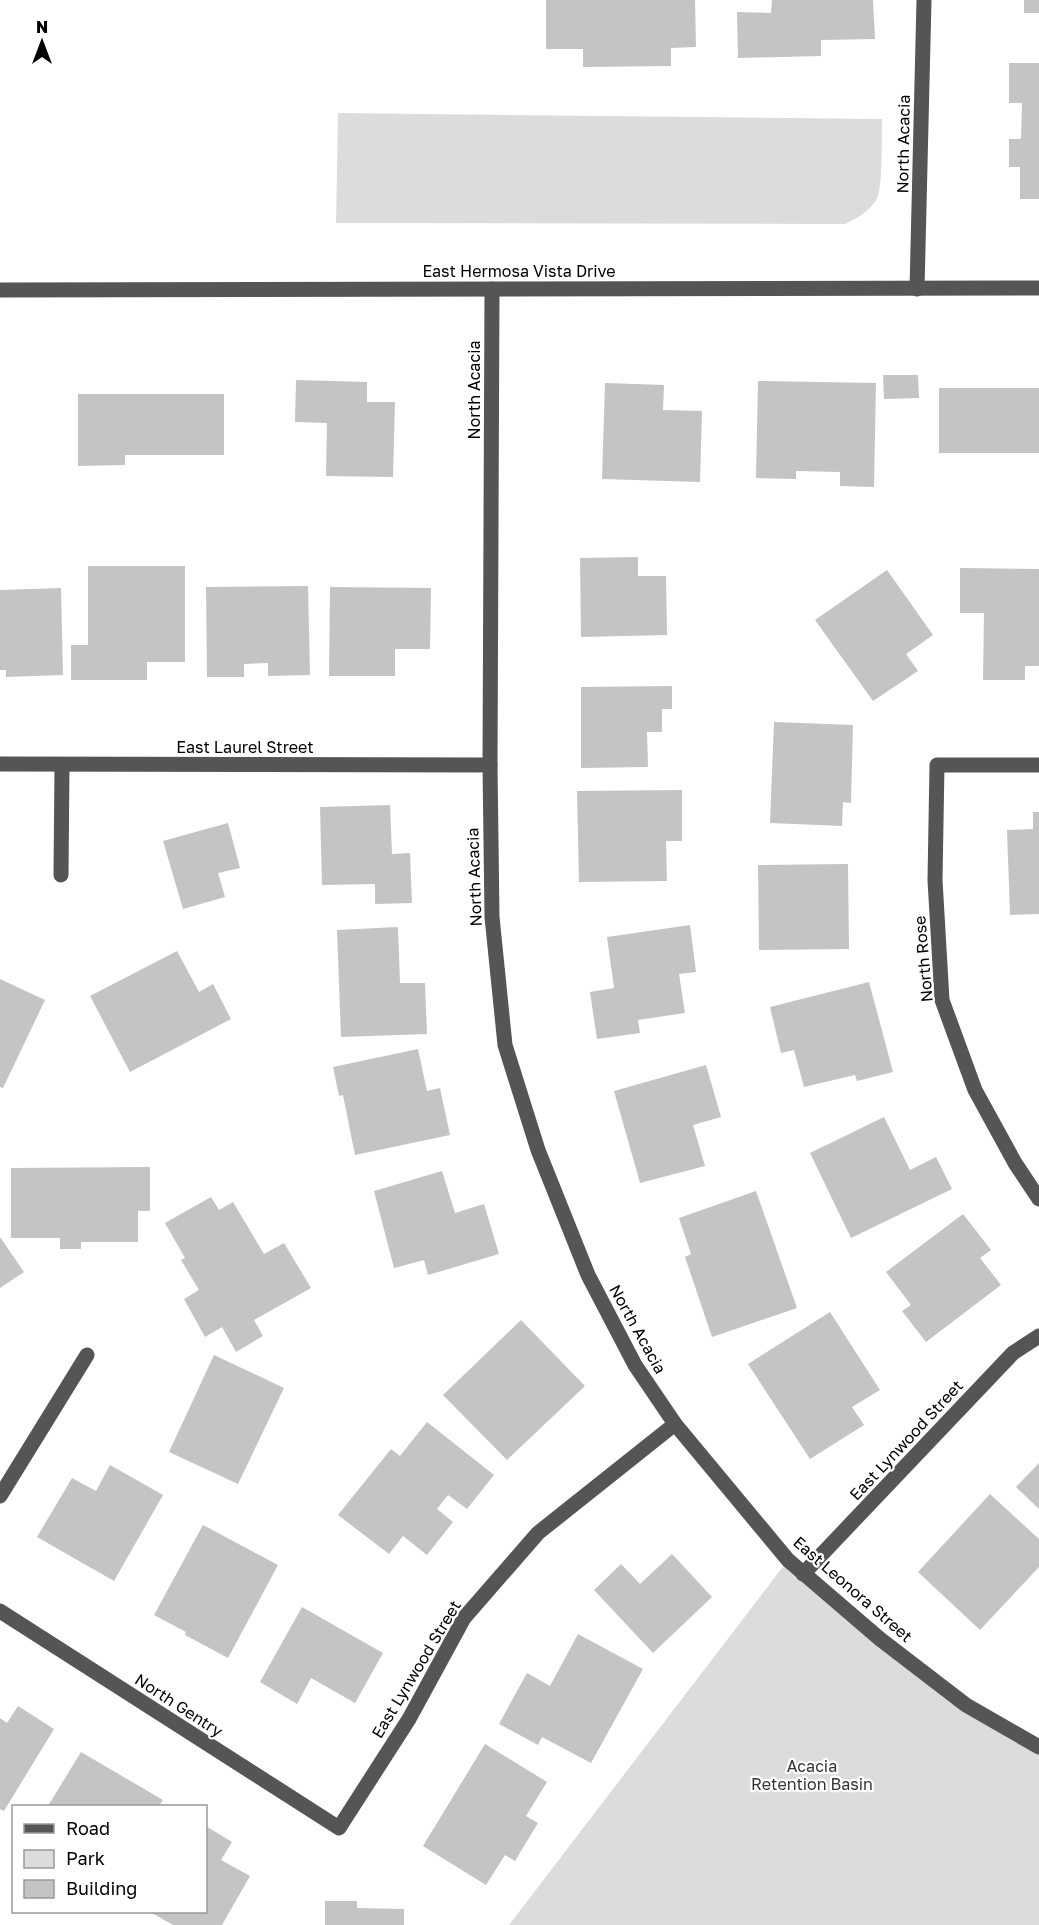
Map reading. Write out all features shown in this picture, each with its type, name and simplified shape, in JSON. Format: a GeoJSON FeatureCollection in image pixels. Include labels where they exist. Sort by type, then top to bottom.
{"type":"FeatureCollection","features":[{"type":"Feature","properties":{"kind":"street","name":"North Acacia"},"geometry":{"type":"LineString","coordinates":[[917,289],[924,0]]}},
{"type":"Feature","properties":{"kind":"street","name":"East Hermosa Vista Drive"},"geometry":{"type":"LineString","coordinates":[[0,290],[1039,288]]}},
{"type":"Feature","properties":{"kind":"street","name":"North Acacia"},"geometry":{"type":"LineString","coordinates":[[492,289],[490,765],[492,917],[505,1045],[537,1150],[588,1275],[636,1365],[675,1424]]}},
{"type":"Feature","properties":{"kind":"street","name":"East Laurel Street"},"geometry":{"type":"LineString","coordinates":[[0,764],[490,765]]}},
{"type":"Feature","properties":{"kind":"street"},"geometry":{"type":"LineString","coordinates":[[61,875],[62,765]]}},
{"type":"Feature","properties":{"kind":"street","name":"North Rose"},"geometry":{"type":"LineString","coordinates":[[1039,765],[937,765],[934,880],[942,1000],[975,1090],[1015,1163],[1039,1199]]}},
{"type":"Feature","properties":{"kind":"street","name":"East Lynwood Street"},"geometry":{"type":"LineString","coordinates":[[803,1574],[1013,1353],[1039,1336]]}},
{"type":"Feature","properties":{"kind":"street"},"geometry":{"type":"LineString","coordinates":[[0,1496],[87,1355]]}},
{"type":"Feature","properties":{"kind":"street","name":"East Leonora Street"},"geometry":{"type":"LineString","coordinates":[[675,1424],[788,1560],[803,1574],[880,1639],[966,1705],[1039,1747]]}},
{"type":"Feature","properties":{"kind":"street","name":"East Lynwood Street"},"geometry":{"type":"LineString","coordinates":[[339,1828],[409,1719],[464,1618],[537,1533],[675,1424]]}},
{"type":"Feature","properties":{"kind":"street","name":"North Gentry"},"geometry":{"type":"LineString","coordinates":[[0,1611],[339,1828]]}},
{"type":"Feature","properties":{"kind":"green space"},"geometry":{"type":"Polygon","coordinates":[[[338,113],[882,119],[880,187],[872,206],[862,215],[845,224],[336,223],[338,113]]]}},
{"type":"Feature","properties":{"kind":"green space","name":"Acacia Retention Basin"},"geometry":{"type":"Polygon","coordinates":[[[788,1560],[880,1639],[1039,1747],[1039,1925],[509,1925],[788,1560]]]}},
{"type":"Feature","properties":{"kind":"building"},"geometry":{"type":"Polygon","coordinates":[[[546,0],[695,0],[696,47],[671,48],[671,66],[583,67],[583,49],[546,49],[546,0]]]}},
{"type":"Feature","properties":{"kind":"building"},"geometry":{"type":"Polygon","coordinates":[[[772,0],[873,0],[875,39],[821,40],[821,56],[738,58],[737,12],[771,13],[772,0]]]}},
{"type":"Feature","properties":{"kind":"building"},"geometry":{"type":"Polygon","coordinates":[[[1024,0],[1039,0],[1039,13],[1024,13],[1024,0]]]}},
{"type":"Feature","properties":{"kind":"building"},"geometry":{"type":"Polygon","coordinates":[[[1009,63],[1039,63],[1039,199],[1020,199],[1020,167],[1009,167],[1009,139],[1021,139],[1022,103],[1009,103],[1009,63]]]}},
{"type":"Feature","properties":{"kind":"building"},"geometry":{"type":"Polygon","coordinates":[[[883,375],[918,375],[919,398],[884,399],[883,375]]]}},
{"type":"Feature","properties":{"kind":"building"},"geometry":{"type":"Polygon","coordinates":[[[296,380],[367,382],[367,402],[395,402],[393,477],[326,476],[327,423],[295,422],[296,380]]]}},
{"type":"Feature","properties":{"kind":"building"},"geometry":{"type":"Polygon","coordinates":[[[758,381],[876,383],[874,487],[840,486],[840,472],[796,471],[796,479],[756,478],[758,381]]]}},
{"type":"Feature","properties":{"kind":"building"},"geometry":{"type":"Polygon","coordinates":[[[605,383],[664,385],[663,410],[702,411],[700,482],[602,479],[605,383]]]}},
{"type":"Feature","properties":{"kind":"building"},"geometry":{"type":"Polygon","coordinates":[[[939,388],[1039,388],[1039,453],[939,453],[939,388]]]}},
{"type":"Feature","properties":{"kind":"building"},"geometry":{"type":"Polygon","coordinates":[[[78,394],[224,394],[224,455],[125,455],[125,465],[78,466],[78,394]]]}},
{"type":"Feature","properties":{"kind":"building"},"geometry":{"type":"Polygon","coordinates":[[[638,557],[638,576],[666,576],[667,635],[581,637],[580,558],[638,557]]]}},
{"type":"Feature","properties":{"kind":"building"},"geometry":{"type":"Polygon","coordinates":[[[88,566],[185,566],[185,662],[147,662],[147,680],[71,680],[71,645],[88,645],[88,566]]]}},
{"type":"Feature","properties":{"kind":"building"},"geometry":{"type":"Polygon","coordinates":[[[960,568],[1039,569],[1039,666],[1025,666],[1025,680],[983,680],[984,613],[960,613],[960,568]]]}},
{"type":"Feature","properties":{"kind":"building"},"geometry":{"type":"Polygon","coordinates":[[[887,570],[933,635],[906,654],[918,671],[873,701],[815,620],[887,570]]]}},
{"type":"Feature","properties":{"kind":"building"},"geometry":{"type":"Polygon","coordinates":[[[308,586],[310,675],[268,676],[268,663],[244,664],[244,677],[207,677],[206,587],[308,586]]]}},
{"type":"Feature","properties":{"kind":"building"},"geometry":{"type":"Polygon","coordinates":[[[330,587],[431,588],[430,649],[395,649],[395,676],[329,676],[330,587]]]}},
{"type":"Feature","properties":{"kind":"building"},"geometry":{"type":"Polygon","coordinates":[[[61,588],[63,675],[6,677],[6,670],[0,670],[0,590],[61,588]]]}},
{"type":"Feature","properties":{"kind":"building"},"geometry":{"type":"Polygon","coordinates":[[[672,686],[672,709],[662,709],[662,732],[647,732],[648,767],[581,768],[581,687],[672,686]]]}},
{"type":"Feature","properties":{"kind":"building"},"geometry":{"type":"Polygon","coordinates":[[[774,722],[853,725],[851,803],[843,802],[842,826],[770,823],[774,722]]]}},
{"type":"Feature","properties":{"kind":"building"},"geometry":{"type":"Polygon","coordinates":[[[682,790],[682,841],[666,841],[667,881],[579,882],[577,791],[682,790]]]}},
{"type":"Feature","properties":{"kind":"building"},"geometry":{"type":"Polygon","coordinates":[[[390,805],[392,854],[410,853],[412,903],[375,904],[375,884],[322,885],[320,807],[390,805]]]}},
{"type":"Feature","properties":{"kind":"building"},"geometry":{"type":"Polygon","coordinates":[[[1033,812],[1039,812],[1039,914],[1010,915],[1007,830],[1033,829],[1033,812]]]}},
{"type":"Feature","properties":{"kind":"building"},"geometry":{"type":"Polygon","coordinates":[[[228,823],[240,868],[218,873],[225,897],[183,909],[163,841],[228,823]]]}},
{"type":"Feature","properties":{"kind":"building"},"geometry":{"type":"Polygon","coordinates":[[[848,864],[849,949],[759,950],[758,865],[848,864]]]}},
{"type":"Feature","properties":{"kind":"building"},"geometry":{"type":"Polygon","coordinates":[[[690,925],[696,972],[679,974],[685,1013],[638,1020],[640,1033],[597,1039],[590,992],[614,988],[607,937],[690,925]]]}},
{"type":"Feature","properties":{"kind":"building"},"geometry":{"type":"Polygon","coordinates":[[[398,927],[400,983],[425,983],[427,1034],[341,1037],[337,930],[398,927]]]}},
{"type":"Feature","properties":{"kind":"building"},"geometry":{"type":"Polygon","coordinates":[[[177,951],[199,992],[213,984],[231,1019],[130,1072],[90,996],[177,951]]]}},
{"type":"Feature","properties":{"kind":"building"},"geometry":{"type":"Polygon","coordinates":[[[0,979],[45,1000],[3,1088],[0,1087],[0,979]]]}},
{"type":"Feature","properties":{"kind":"building"},"geometry":{"type":"Polygon","coordinates":[[[869,982],[893,1072],[857,1081],[855,1075],[804,1087],[794,1050],[781,1053],[770,1007],[869,982]]]}},
{"type":"Feature","properties":{"kind":"building"},"geometry":{"type":"Polygon","coordinates":[[[418,1049],[427,1091],[440,1088],[450,1135],[355,1155],[343,1095],[339,1096],[333,1067],[418,1049]]]}},
{"type":"Feature","properties":{"kind":"building"},"geometry":{"type":"Polygon","coordinates":[[[706,1065],[721,1117],[693,1125],[705,1166],[640,1183],[614,1091],[706,1065]]]}},
{"type":"Feature","properties":{"kind":"building"},"geometry":{"type":"Polygon","coordinates":[[[884,1117],[910,1170],[936,1157],[952,1189],[851,1238],[810,1153],[884,1117]]]}},
{"type":"Feature","properties":{"kind":"building"},"geometry":{"type":"Polygon","coordinates":[[[150,1167],[150,1211],[138,1211],[138,1242],[81,1242],[81,1249],[60,1249],[60,1238],[11,1238],[11,1168],[150,1167]]]}},
{"type":"Feature","properties":{"kind":"building"},"geometry":{"type":"Polygon","coordinates":[[[442,1171],[455,1213],[484,1204],[499,1254],[428,1275],[424,1260],[394,1268],[374,1191],[442,1171]]]}},
{"type":"Feature","properties":{"kind":"building"},"geometry":{"type":"Polygon","coordinates":[[[756,1191],[797,1308],[712,1337],[685,1257],[691,1254],[679,1218],[756,1191]]]}},
{"type":"Feature","properties":{"kind":"building"},"geometry":{"type":"Polygon","coordinates":[[[211,1197],[219,1210],[233,1202],[264,1254],[284,1243],[311,1288],[254,1320],[263,1336],[236,1352],[222,1327],[205,1337],[184,1299],[199,1290],[181,1260],[185,1258],[165,1223],[211,1197]]]}},
{"type":"Feature","properties":{"kind":"building"},"geometry":{"type":"Polygon","coordinates":[[[963,1214],[991,1250],[980,1258],[1001,1285],[926,1342],[902,1311],[911,1305],[886,1272],[963,1214]]]}},
{"type":"Feature","properties":{"kind":"building"},"geometry":{"type":"Polygon","coordinates":[[[0,1237],[24,1272],[0,1288],[0,1237]]]}},
{"type":"Feature","properties":{"kind":"building"},"geometry":{"type":"Polygon","coordinates":[[[830,1312],[880,1390],[852,1407],[864,1425],[810,1459],[748,1364],[830,1312]]]}},
{"type":"Feature","properties":{"kind":"building"},"geometry":{"type":"Polygon","coordinates":[[[521,1320],[585,1386],[507,1460],[443,1395],[521,1320]]]}},
{"type":"Feature","properties":{"kind":"building"},"geometry":{"type":"Polygon","coordinates":[[[214,1355],[284,1388],[238,1484],[169,1452],[214,1355]]]}},
{"type":"Feature","properties":{"kind":"building"},"geometry":{"type":"Polygon","coordinates":[[[427,1422],[494,1475],[467,1509],[448,1495],[437,1509],[453,1522],[427,1555],[403,1536],[389,1554],[338,1515],[391,1449],[400,1456],[427,1422]]]}},
{"type":"Feature","properties":{"kind":"building"},"geometry":{"type":"Polygon","coordinates":[[[1039,1463],[1039,1509],[1016,1487],[1039,1463]]]}},
{"type":"Feature","properties":{"kind":"building"},"geometry":{"type":"Polygon","coordinates":[[[110,1465],[163,1495],[114,1581],[37,1537],[72,1478],[96,1491],[110,1465]]]}},
{"type":"Feature","properties":{"kind":"building"},"geometry":{"type":"Polygon","coordinates":[[[990,1494],[1039,1539],[1039,1567],[980,1630],[918,1572],[990,1494]]]}},
{"type":"Feature","properties":{"kind":"building"},"geometry":{"type":"Polygon","coordinates":[[[203,1525],[278,1565],[228,1658],[154,1615],[203,1525]]]}},
{"type":"Feature","properties":{"kind":"building"},"geometry":{"type":"Polygon","coordinates":[[[672,1554],[712,1597],[653,1653],[594,1590],[621,1564],[640,1584],[672,1554]]]}},
{"type":"Feature","properties":{"kind":"building"},"geometry":{"type":"Polygon","coordinates":[[[302,1607],[383,1653],[355,1703],[311,1678],[297,1704],[260,1682],[302,1607]]]}},
{"type":"Feature","properties":{"kind":"building"},"geometry":{"type":"Polygon","coordinates":[[[578,1634],[643,1669],[591,1763],[542,1737],[538,1745],[499,1724],[527,1673],[550,1686],[578,1634]]]}},
{"type":"Feature","properties":{"kind":"building"},"geometry":{"type":"Polygon","coordinates":[[[18,1706],[54,1729],[4,1811],[0,1809],[0,1718],[7,1723],[18,1706]]]}},
{"type":"Feature","properties":{"kind":"building"},"geometry":{"type":"Polygon","coordinates":[[[485,1744],[547,1782],[526,1816],[538,1823],[515,1861],[505,1855],[486,1885],[423,1846],[485,1744]]]}},
{"type":"Feature","properties":{"kind":"building"},"geometry":{"type":"Polygon","coordinates":[[[81,1752],[163,1800],[160,1805],[49,1805],[81,1752]]]}},
{"type":"Feature","properties":{"kind":"building"},"geometry":{"type":"Polygon","coordinates":[[[207,1827],[232,1842],[221,1860],[250,1876],[222,1925],[173,1925],[152,1913],[207,1913],[207,1827]]]}},
{"type":"Feature","properties":{"kind":"building"},"geometry":{"type":"Polygon","coordinates":[[[325,1901],[357,1901],[357,1908],[404,1909],[404,1925],[325,1925],[325,1901]]]}}]}
